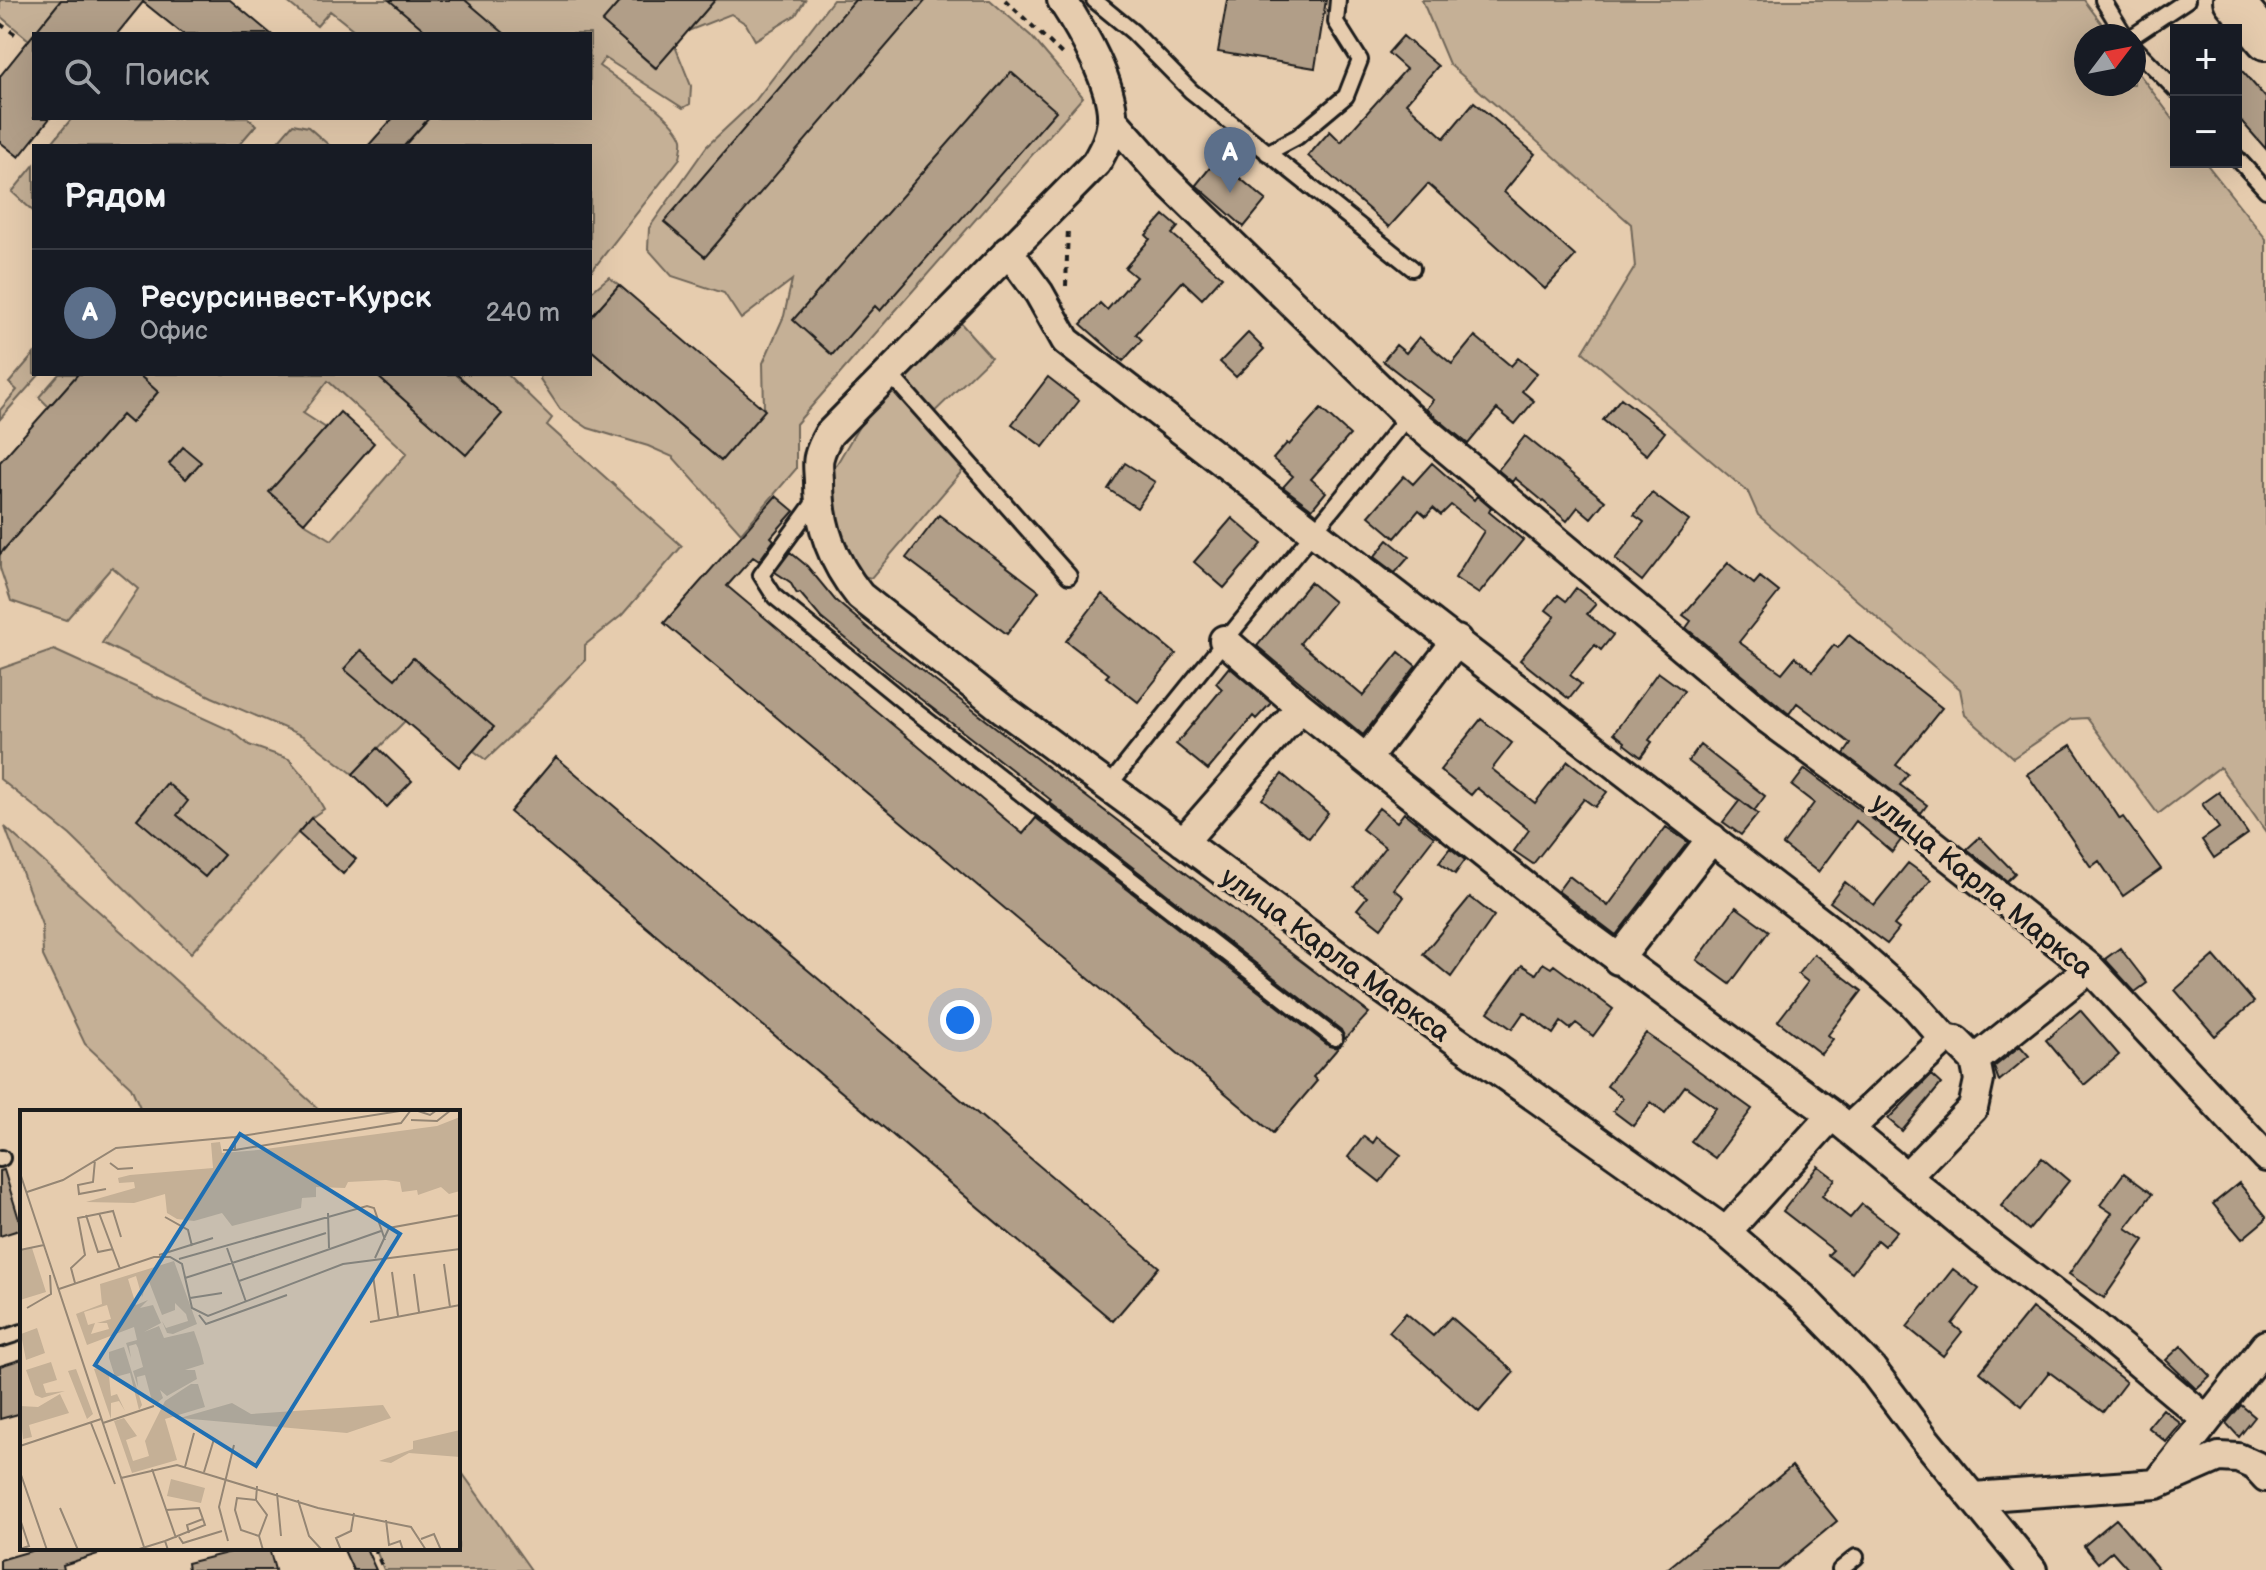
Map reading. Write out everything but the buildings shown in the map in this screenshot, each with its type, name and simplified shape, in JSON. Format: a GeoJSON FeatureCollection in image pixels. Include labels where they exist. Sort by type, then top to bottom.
{"type":"FeatureCollection","features":[{"type":"Feature","properties":{"kind":"street","name":"улица Карла Маркса"},"geometry":{"type":"LineString","coordinates":[[1062,0],[1093,54],[1109,99],[1112,119],[1108,143],[1096,163],[829,434],[818,459],[819,496],[823,526],[843,575],[860,596],[1003,709],[1424,1020],[1726,1232],[1803,1298],[1871,1368],[2032,1570]]}},
{"type":"Feature","properties":{"kind":"street"},"geometry":{"type":"LineString","coordinates":[[2233,0],[2266,40]]}},
{"type":"Feature","properties":{"kind":"street","name":"улица Карла Маркса"},"geometry":{"type":"LineString","coordinates":[[1112,119],[1156,170],[1408,416],[1768,719],[1857,784],[2090,968],[2266,1157]]}},
{"type":"Feature","properties":{"kind":"street"},"geometry":{"type":"LineString","coordinates":[[1008,251],[1039,293],[1066,341],[1835,934],[1911,1001],[1945,1039],[1956,1041],[1975,1060],[1979,1080],[1973,1108],[1907,1176]]}},
{"type":"Feature","properties":{"kind":"street"},"geometry":{"type":"LineString","coordinates":[[1224,640],[1301,707],[1618,960],[1840,1122],[1980,1238],[2094,1325],[2207,1420]]}},
{"type":"Feature","properties":{"kind":"street"},"geometry":{"type":"LineString","coordinates":[[1367,758],[1457,640]]}},
{"type":"Feature","properties":{"kind":"street"},"geometry":{"type":"LineString","coordinates":[[1183,842],[1301,707]]}},
{"type":"Feature","properties":{"kind":"street"},"geometry":{"type":"LineString","coordinates":[[1618,960],[1712,838]]}},
{"type":"Feature","properties":{"kind":"street"},"geometry":{"type":"LineString","coordinates":[[1975,1060],[2090,968]]}},
{"type":"Feature","properties":{"kind":"street"},"geometry":{"type":"LineString","coordinates":[[1726,1232],[1840,1122],[1945,1039]]}},
{"type":"Feature","properties":{"kind":"street"},"geometry":{"type":"LineString","coordinates":[[2157,1484],[2266,1345]]}},
{"type":"Feature","properties":{"kind":"street"},"geometry":{"type":"LineString","coordinates":[[1973,1497],[2157,1484],[2219,1457],[2238,1458],[2256,1466],[2266,1477]]}},
{"type":"Feature","properties":{"kind":"lane"},"geometry":{"type":"LineString","coordinates":[[1094,0],[1133,32],[1191,91],[1412,268]]}},
{"type":"Feature","properties":{"kind":"lane"},"geometry":{"type":"LineString","coordinates":[[1267,153],[1297,137],[1346,96],[1360,60],[1336,22],[1338,0]]}},
{"type":"Feature","properties":{"kind":"lane"},"geometry":{"type":"LineString","coordinates":[[2103,0],[2118,24]]}},
{"type":"Feature","properties":{"kind":"lane"},"geometry":{"type":"LineString","coordinates":[[2146,27],[2187,0]]}},
{"type":"Feature","properties":{"kind":"lane"},"geometry":{"type":"LineString","coordinates":[[2146,59],[2170,84]]}},
{"type":"Feature","properties":{"kind":"lane"},"geometry":{"type":"LineString","coordinates":[[2242,164],[2266,190]]}},
{"type":"Feature","properties":{"kind":"lane"},"geometry":{"type":"LineString","coordinates":[[888,372],[1069,576]]}},
{"type":"Feature","properties":{"kind":"lane"},"geometry":{"type":"LineString","coordinates":[[1108,787],[1408,416]]}},
{"type":"Feature","properties":{"kind":"lane"},"geometry":{"type":"LineString","coordinates":[[819,496],[761,575],[775,597],[910,707],[1335,1038]]}},
{"type":"Feature","properties":{"kind":"lane"},"geometry":{"type":"LineString","coordinates":[[0,1339],[20,1333]]}},
{"type":"Feature","properties":{"kind":"lane"},"geometry":{"type":"LineString","coordinates":[[1840,1570],[1856,1557]]}},
{"type":"Feature","properties":{"kind":"path"},"geometry":{"type":"LineString","coordinates":[[1005,0],[1069,61]]}},
{"type":"Feature","properties":{"kind":"path"},"geometry":{"type":"LineString","coordinates":[[0,24],[18,36]]}},
{"type":"Feature","properties":{"kind":"path"},"geometry":{"type":"LineString","coordinates":[[1065,295],[1067,192]]}},
{"type":"Feature","properties":{"kind":"path"},"geometry":{"type":"LineString","coordinates":[[375,1550],[384,1570]]}},
{"type":"Feature","properties":{"kind":"shaded area"},"geometry":{"type":"Polygon","coordinates":[[[0,0],[61,0],[35,32],[32,32],[29,40],[0,16],[0,0]]]}},
{"type":"Feature","properties":{"kind":"shaded area"},"geometry":{"type":"Polygon","coordinates":[[[285,0],[621,0],[603,22],[655,68],[675,46],[691,86],[690,104],[683,108],[605,58],[599,66],[669,120],[682,139],[680,158],[592,270],[592,144],[406,144],[427,120],[592,120],[592,32],[356,32],[330,11],[317,26],[285,0]]]}},
{"type":"Feature","properties":{"kind":"shaded area"},"geometry":{"type":"Polygon","coordinates":[[[715,0],[805,0],[796,15],[755,40],[746,24],[731,14],[688,31],[715,0]]]}},
{"type":"Feature","properties":{"kind":"shaded area"},"geometry":{"type":"Polygon","coordinates":[[[833,0],[990,0],[1031,36],[1083,97],[796,424],[796,469],[741,533],[673,457],[588,428],[560,409],[540,379],[541,376],[592,376],[592,351],[721,461],[764,410],[763,363],[784,316],[792,280],[741,319],[724,293],[672,276],[648,249],[649,228],[707,146],[755,101],[833,0]]]}},
{"type":"Feature","properties":{"kind":"shaded area"},"geometry":{"type":"Polygon","coordinates":[[[1422,0],[2084,0],[2102,24],[2074,24],[2074,96],[2146,96],[2146,83],[2170,115],[2170,168],[2210,168],[2266,239],[2266,832],[2220,767],[2158,814],[2087,718],[2071,719],[2013,758],[1965,715],[1960,689],[1758,515],[1748,492],[1583,352],[1635,267],[1631,224],[1449,64],[1422,0]]]}},
{"type":"Feature","properties":{"kind":"shaded area"},"geometry":{"type":"Polygon","coordinates":[[[70,120],[250,120],[256,125],[240,144],[51,144],[70,120]]]}},
{"type":"Feature","properties":{"kind":"shaded area"},"geometry":{"type":"Polygon","coordinates":[[[293,124],[308,127],[328,144],[276,144],[293,124]]]}},
{"type":"Feature","properties":{"kind":"shaded area"},"geometry":{"type":"Polygon","coordinates":[[[32,167],[32,210],[12,192],[32,167]]]}},
{"type":"Feature","properties":{"kind":"shaded area"},"geometry":{"type":"Polygon","coordinates":[[[609,277],[619,285],[592,316],[592,291],[609,277]]]}},
{"type":"Feature","properties":{"kind":"shaded area"},"geometry":{"type":"Polygon","coordinates":[[[958,320],[991,357],[924,422],[963,470],[871,578],[855,574],[829,514],[832,472],[861,423],[958,320]]]}},
{"type":"Feature","properties":{"kind":"shaded area"},"geometry":{"type":"Polygon","coordinates":[[[32,356],[32,376],[38,376],[0,419],[0,410],[17,390],[9,383],[32,356]]]}},
{"type":"Feature","properties":{"kind":"shaded area"},"geometry":{"type":"Polygon","coordinates":[[[57,376],[76,376],[49,407],[39,397],[57,376]]]}},
{"type":"Feature","properties":{"kind":"shaded area"},"geometry":{"type":"Polygon","coordinates":[[[140,376],[377,376],[466,454],[501,414],[459,376],[509,376],[552,418],[547,425],[682,546],[622,615],[585,645],[585,660],[486,760],[474,751],[493,727],[395,679],[360,650],[345,669],[405,721],[353,774],[303,736],[212,697],[102,643],[138,589],[112,567],[66,620],[11,601],[0,568],[0,554],[122,415],[131,423],[158,392],[140,376]],[[328,381],[303,413],[326,428],[304,523],[332,540],[407,453],[328,381]]]}},
{"type":"Feature","properties":{"kind":"shaded area"},"geometry":{"type":"Polygon","coordinates":[[[54,650],[232,731],[249,745],[289,759],[310,784],[324,809],[311,818],[191,953],[70,835],[0,779],[0,669],[54,650]]]}},
{"type":"Feature","properties":{"kind":"shaded area"},"geometry":{"type":"Polygon","coordinates":[[[5,827],[320,1110],[141,1110],[131,1087],[85,1044],[43,956],[42,925],[5,827]]]}},
{"type":"Feature","properties":{"kind":"shaded area"},"geometry":{"type":"Polygon","coordinates":[[[460,1470],[531,1570],[384,1570],[376,1550],[460,1550],[460,1470]]]}},
{"type":"Feature","properties":{"kind":"place","name":"Ресурсинвест-Курск"},"geometry":{"type":"Point","coordinates":[1230,193]}}]}
